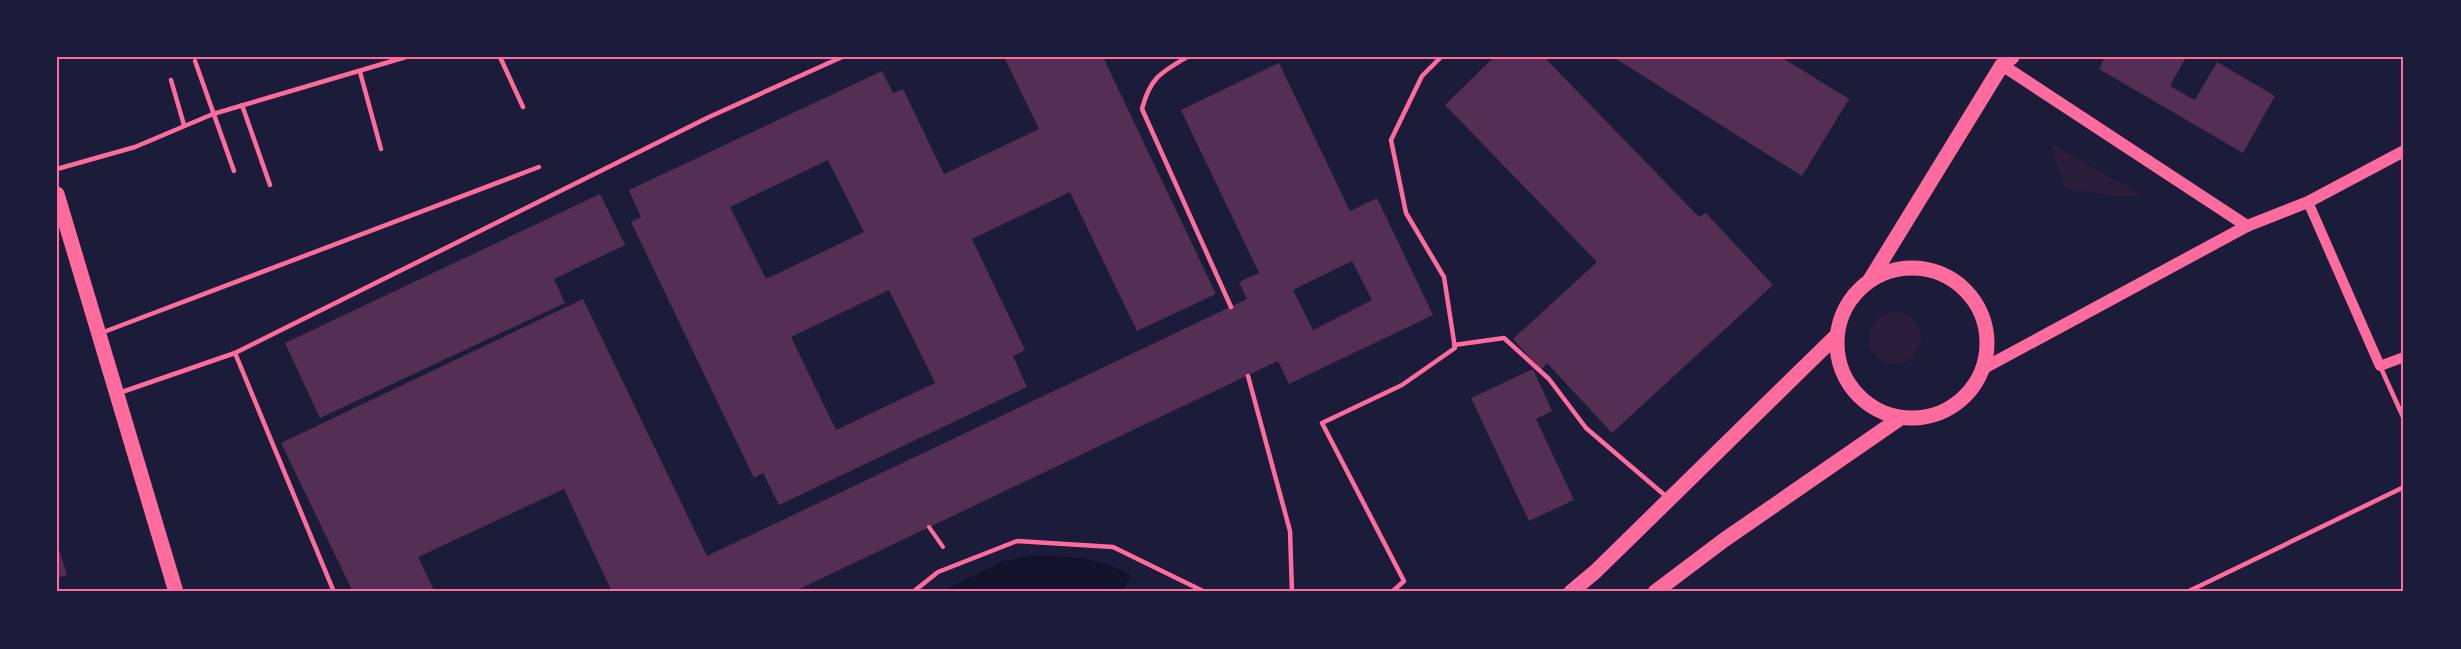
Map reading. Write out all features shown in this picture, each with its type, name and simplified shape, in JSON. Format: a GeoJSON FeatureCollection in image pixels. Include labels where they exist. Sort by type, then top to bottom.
{"type":"FeatureCollection","features":[{"type":"Feature","properties":{"kind":"main road"},"geometry":{"type":"LineString","coordinates":[[1870,280],[2006,60],[2247,226]]}},
{"type":"Feature","properties":{"kind":"main road"},"geometry":{"type":"LineString","coordinates":[[1984,368],[2247,226],[2308,202],[2404,151]]}},
{"type":"Feature","properties":{"kind":"main road"},"geometry":{"type":"LineString","coordinates":[[57,194],[176,592]]}},
{"type":"Feature","properties":{"kind":"main road"},"geometry":{"type":"LineString","coordinates":[[1923,268],[1960,284],[1979,307],[1988,334],[1984,368],[1970,394],[1947,411],[1922,419],[1899,418],[1878,411],[1859,398],[1846,380],[1838,358],[1836,336],[1842,315],[1853,295],[1870,280],[1894,269],[1923,268]]}},
{"type":"Feature","properties":{"kind":"main road"},"geometry":{"type":"LineString","coordinates":[[1571,592],[1596,571],[1836,336]]}},
{"type":"Feature","properties":{"kind":"main road"},"geometry":{"type":"LineString","coordinates":[[1655,592],[1724,540],[1899,418]]}},
{"type":"Feature","properties":{"kind":"street"},"geometry":{"type":"LineString","coordinates":[[2308,202],[2380,366],[2404,357]]}},
{"type":"Feature","properties":{"kind":"lane"},"geometry":{"type":"LineString","coordinates":[[57,169],[135,147],[213,114],[406,57]]}},
{"type":"Feature","properties":{"kind":"lane"},"geometry":{"type":"LineString","coordinates":[[500,57],[524,107]]}},
{"type":"Feature","properties":{"kind":"lane"},"geometry":{"type":"LineString","coordinates":[[116,393],[235,353],[709,117],[843,57]]}},
{"type":"Feature","properties":{"kind":"lane"},"geometry":{"type":"LineString","coordinates":[[1187,57],[1162,72],[1147,90],[1142,109],[1231,307]]}},
{"type":"Feature","properties":{"kind":"lane"},"geometry":{"type":"LineString","coordinates":[[1392,592],[1404,581],[1322,423],[1402,385],[1455,348],[1444,277],[1406,213],[1391,140],[1422,75],[1441,57]]}},
{"type":"Feature","properties":{"kind":"lane"},"geometry":{"type":"LineString","coordinates":[[195,61],[234,171]]}},
{"type":"Feature","properties":{"kind":"lane"},"geometry":{"type":"LineString","coordinates":[[360,72],[381,149]]}},
{"type":"Feature","properties":{"kind":"lane"},"geometry":{"type":"LineString","coordinates":[[171,80],[184,125]]}},
{"type":"Feature","properties":{"kind":"lane"},"geometry":{"type":"LineString","coordinates":[[242,105],[270,185]]}},
{"type":"Feature","properties":{"kind":"lane"},"geometry":{"type":"LineString","coordinates":[[98,333],[539,167]]}},
{"type":"Feature","properties":{"kind":"lane"},"geometry":{"type":"LineString","coordinates":[[1454,345],[1504,338],[1549,379],[1586,428],[1670,499]]}},
{"type":"Feature","properties":{"kind":"lane"},"geometry":{"type":"LineString","coordinates":[[235,353],[334,592]]}},
{"type":"Feature","properties":{"kind":"lane"},"geometry":{"type":"LineString","coordinates":[[2380,366],[2404,419]]}},
{"type":"Feature","properties":{"kind":"lane"},"geometry":{"type":"LineString","coordinates":[[1248,376],[1290,531],[1292,592]]}},
{"type":"Feature","properties":{"kind":"lane"},"geometry":{"type":"LineString","coordinates":[[2187,592],[2404,487]]}},
{"type":"Feature","properties":{"kind":"lane"},"geometry":{"type":"LineString","coordinates":[[913,592],[938,572],[1017,541],[1113,547],[1205,592]]}},
{"type":"Feature","properties":{"kind":"shaded area"},"geometry":{"type":"Polygon","coordinates":[[[2050,143],[2145,197],[2114,196],[2065,188],[2050,143]]]}},
{"type":"Feature","properties":{"kind":"shaded area"},"geometry":{"type":"Polygon","coordinates":[[[1895,312],[1905,314],[1913,320],[1919,328],[1921,338],[1919,348],[1913,356],[1905,362],[1895,364],[1885,362],[1877,356],[1871,348],[1869,338],[1871,328],[1877,320],[1885,314],[1895,312]]]}},
{"type":"Feature","properties":{"kind":"shaded area"},"geometry":{"type":"Polygon","coordinates":[[[1030,556],[1082,558],[1107,564],[1131,576],[1121,592],[941,592],[1004,561],[1030,556]]]}},
{"type":"Feature","properties":{"kind":"building"},"geometry":{"type":"Polygon","coordinates":[[[1004,57],[1103,57],[1216,294],[1137,331],[1070,192],[972,239],[1025,350],[1013,356],[1027,387],[779,505],[763,473],[754,478],[631,222],[641,217],[629,190],[882,71],[893,93],[903,89],[944,174],[1039,129],[1004,57]],[[828,160],[730,207],[766,279],[864,232],[828,160]],[[889,290],[791,337],[836,430],[935,383],[889,290]]]}},
{"type":"Feature","properties":{"kind":"building"},"geometry":{"type":"Polygon","coordinates":[[[1490,57],[1544,57],[1699,217],[1706,213],[1773,285],[1612,433],[1547,363],[1541,370],[1513,339],[1597,262],[1445,105],[1492,59],[1490,57]]]}},
{"type":"Feature","properties":{"kind":"building"},"geometry":{"type":"Polygon","coordinates":[[[1613,57],[1781,57],[1849,99],[1802,176],[1613,57]]]}},
{"type":"Feature","properties":{"kind":"building"},"geometry":{"type":"Polygon","coordinates":[[[2105,57],[2186,57],[2170,86],[2195,100],[2217,62],[2275,96],[2243,153],[2099,69],[2105,57]]]}},
{"type":"Feature","properties":{"kind":"building"},"geometry":{"type":"Polygon","coordinates":[[[1279,63],[1350,211],[1377,198],[1433,315],[1289,384],[1278,361],[793,592],[612,592],[564,489],[418,557],[435,592],[353,592],[281,443],[583,299],[707,556],[1247,299],[1239,282],[1259,273],[1181,110],[1279,63]],[[1352,261],[1293,290],[1313,330],[1372,300],[1352,261]]]}},
{"type":"Feature","properties":{"kind":"building"},"geometry":{"type":"Polygon","coordinates":[[[600,194],[625,245],[554,279],[565,303],[320,418],[285,343],[600,194]]]}},
{"type":"Feature","properties":{"kind":"building"},"geometry":{"type":"Polygon","coordinates":[[[1533,369],[1552,411],[1536,419],[1574,500],[1529,521],[1471,398],[1533,369]]]}},
{"type":"Feature","properties":{"kind":"building"},"geometry":{"type":"Polygon","coordinates":[[[57,543],[67,575],[57,578],[57,543]]]}}]}
